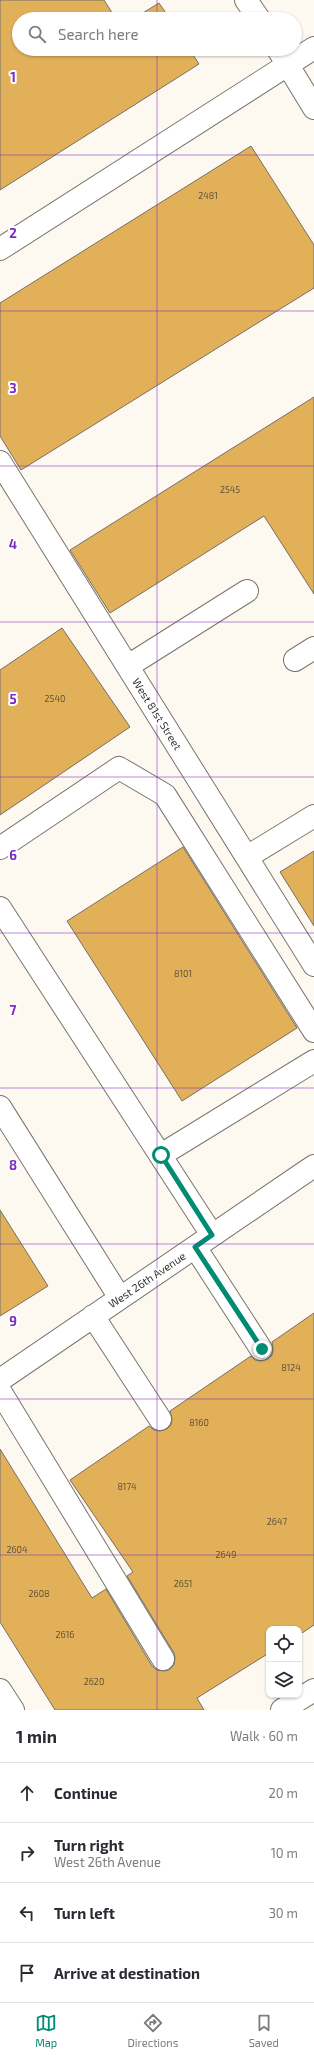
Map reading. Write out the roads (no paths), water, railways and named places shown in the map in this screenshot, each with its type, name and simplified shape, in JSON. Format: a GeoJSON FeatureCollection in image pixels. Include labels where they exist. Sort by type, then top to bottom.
{"type":"FeatureCollection","features":[{"type":"Feature","properties":{"kind":"street"},"geometry":{"type":"LineString","coordinates":[[246,0],[254,12]]}},
{"type":"Feature","properties":{"kind":"street"},"geometry":{"type":"LineString","coordinates":[[302,51],[314,48]]}},
{"type":"Feature","properties":{"kind":"street"},"geometry":{"type":"LineString","coordinates":[[0,249],[283,57],[314,108]]}},
{"type":"Feature","properties":{"kind":"street","name":"West 81st Street"},"geometry":{"type":"LineString","coordinates":[[0,462],[314,965]]}},
{"type":"Feature","properties":{"kind":"street"},"geometry":{"type":"LineString","coordinates":[[128,666],[247,591]]}},
{"type":"Feature","properties":{"kind":"street"},"geometry":{"type":"LineString","coordinates":[[295,660],[314,648]]}},
{"type":"Feature","properties":{"kind":"street"},"geometry":{"type":"LineString","coordinates":[[0,848],[119,768],[165,796],[314,1031]]}},
{"type":"Feature","properties":{"kind":"street"},"geometry":{"type":"LineString","coordinates":[[247,857],[314,816]]}},
{"type":"Feature","properties":{"kind":"street"},"geometry":{"type":"LineString","coordinates":[[0,908],[161,1155],[204,1241],[262,1349]]}},
{"type":"Feature","properties":{"kind":"street"},"geometry":{"type":"LineString","coordinates":[[161,1155],[314,1061]]}},
{"type":"Feature","properties":{"kind":"street"},"geometry":{"type":"LineString","coordinates":[[0,1107],[120,1298]]}},
{"type":"Feature","properties":{"kind":"street","name":"West 26th Avenue"},"geometry":{"type":"LineString","coordinates":[[0,1380],[314,1166]]}},
{"type":"Feature","properties":{"kind":"street"},"geometry":{"type":"LineString","coordinates":[[94,1316],[160,1419]]}},
{"type":"Feature","properties":{"kind":"street"},"geometry":{"type":"LineString","coordinates":[[0,1391],[163,1659]]}},
{"type":"Feature","properties":{"kind":"street"},"geometry":{"type":"LineString","coordinates":[[0,1690],[13,1710]]}},
{"type":"Feature","properties":{"kind":"street"},"geometry":{"type":"LineString","coordinates":[[282,1710],[314,1690]]}}]}
